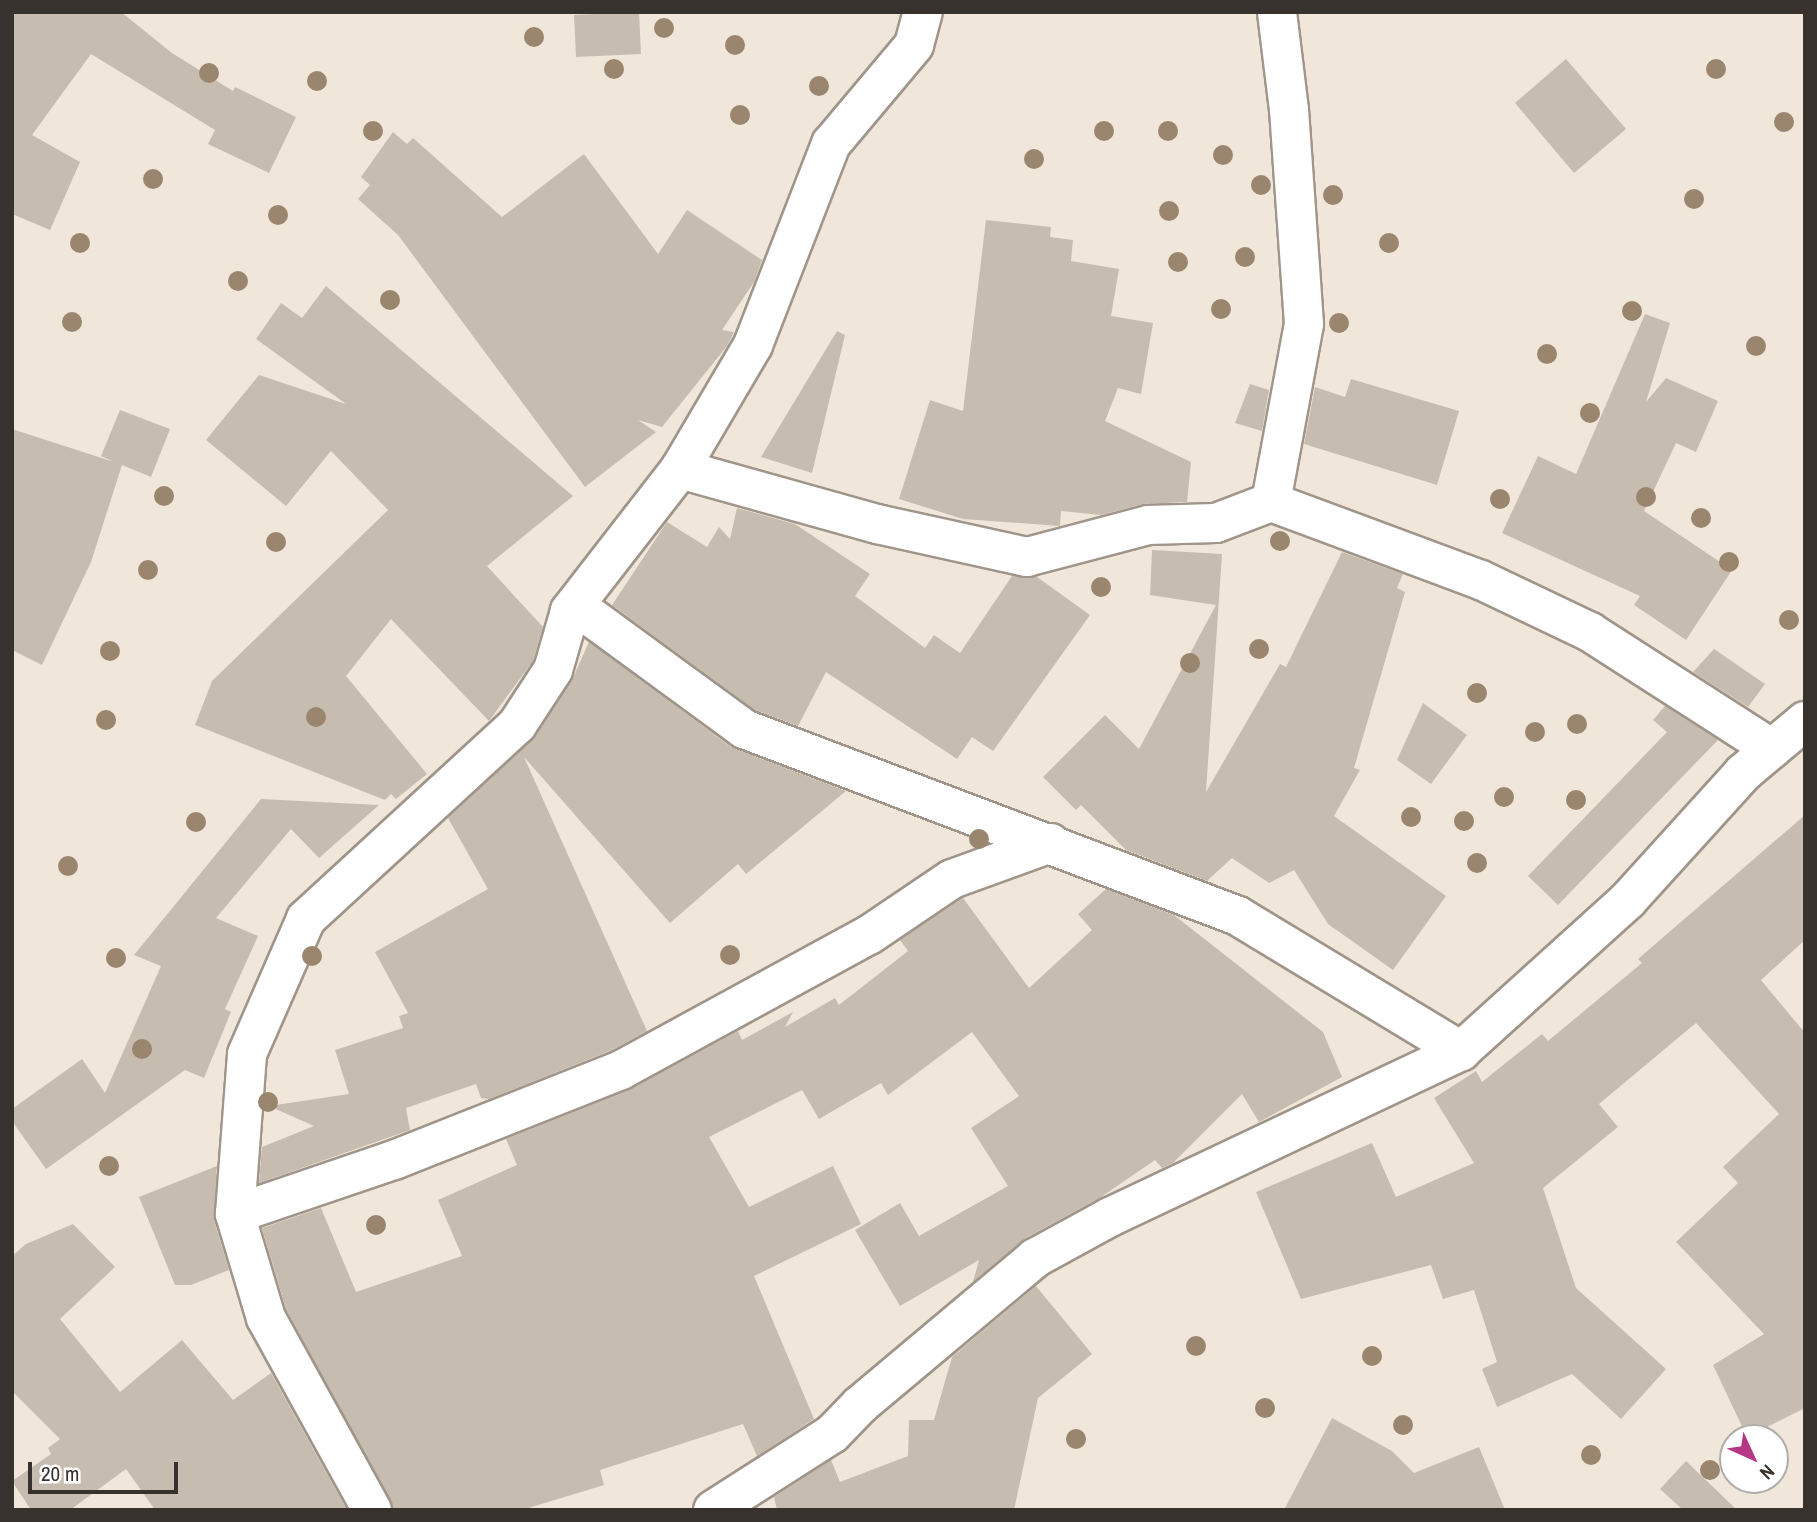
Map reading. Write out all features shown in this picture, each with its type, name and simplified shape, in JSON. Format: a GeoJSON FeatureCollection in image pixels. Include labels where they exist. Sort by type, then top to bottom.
{"type":"FeatureCollection","features":[{"type":"Feature","properties":{"kind":"street"},"geometry":{"type":"LineString","coordinates":[[373,1510],[266,1318],[235,1214],[247,1055],[306,919],[517,724],[553,670],[570,611],[680,469],[753,345],[831,144],[914,45],[923,12]]}},
{"type":"Feature","properties":{"kind":"street"},"geometry":{"type":"LineString","coordinates":[[1271,502],[1304,324],[1289,110],[1277,12]]}},
{"type":"Feature","properties":{"kind":"street"},"geometry":{"type":"LineString","coordinates":[[680,469],[877,524],[1027,557],[1148,525],[1216,523],[1271,502],[1481,580],[1590,632],[1772,749]]}},
{"type":"Feature","properties":{"kind":"street"},"geometry":{"type":"LineString","coordinates":[[570,611],[587,614],[744,729],[1238,916],[1461,1051]]}},
{"type":"Feature","properties":{"kind":"street"},"geometry":{"type":"LineString","coordinates":[[713,1510],[832,1434],[860,1405],[1035,1258],[1110,1217],[1461,1051],[1628,900],[1743,774],[1805,720]]}},
{"type":"Feature","properties":{"kind":"street"},"geometry":{"type":"LineString","coordinates":[[235,1214],[394,1160],[621,1070],[869,935],[952,878],[1051,843]]}},
{"type":"Feature","properties":{"kind":"building"},"geometry":{"type":"Polygon","coordinates":[[[12,12],[121,12],[172,53],[233,91],[235,87],[296,117],[269,173],[208,144],[215,130],[91,54],[32,135],[80,162],[50,230],[12,214],[12,12]]]}},
{"type":"Feature","properties":{"kind":"building"},"geometry":{"type":"Polygon","coordinates":[[[639,12],[641,54],[576,57],[574,15],[639,12]]]}},
{"type":"Feature","properties":{"kind":"building"},"geometry":{"type":"Polygon","coordinates":[[[1566,59],[1626,129],[1574,173],[1515,103],[1566,59]]]}},
{"type":"Feature","properties":{"kind":"building"},"geometry":{"type":"Polygon","coordinates":[[[393,132],[407,144],[413,138],[502,217],[584,154],[658,254],[687,210],[762,260],[754,282],[722,330],[734,332],[727,346],[662,427],[638,420],[656,432],[585,487],[398,235],[358,199],[370,185],[361,177],[393,132]]]}},
{"type":"Feature","properties":{"kind":"building"},"geometry":{"type":"Polygon","coordinates":[[[986,220],[1051,227],[1050,237],[1073,240],[1071,261],[1119,269],[1111,316],[1153,323],[1141,394],[1118,388],[1105,421],[1191,462],[1187,502],[1143,504],[1101,515],[1061,511],[1060,526],[963,519],[899,499],[930,400],[963,411],[986,220]]]}},
{"type":"Feature","properties":{"kind":"building"},"geometry":{"type":"Polygon","coordinates":[[[326,286],[573,496],[487,566],[543,627],[533,661],[489,721],[391,619],[346,676],[427,774],[396,799],[391,794],[385,800],[195,725],[212,681],[388,510],[331,451],[286,506],[206,440],[259,375],[346,404],[256,339],[281,303],[302,318],[326,286]]]}},
{"type":"Feature","properties":{"kind":"building"},"geometry":{"type":"Polygon","coordinates":[[[1645,314],[1670,323],[1646,402],[1666,378],[1718,401],[1696,452],[1676,443],[1644,511],[1732,570],[1686,640],[1634,605],[1640,596],[1502,533],[1538,456],[1576,474],[1645,314]]]}},
{"type":"Feature","properties":{"kind":"building"},"geometry":{"type":"Polygon","coordinates":[[[837,331],[845,335],[812,473],[761,457],[837,331]]]}},
{"type":"Feature","properties":{"kind":"building"},"geometry":{"type":"Polygon","coordinates":[[[1351,379],[1459,411],[1437,485],[1304,444],[1315,387],[1345,397],[1351,379]]]}},
{"type":"Feature","properties":{"kind":"building"},"geometry":{"type":"Polygon","coordinates":[[[1250,384],[1269,390],[1262,431],[1235,423],[1250,384]]]}},
{"type":"Feature","properties":{"kind":"building"},"geometry":{"type":"Polygon","coordinates":[[[120,410],[170,429],[151,477],[122,465],[91,562],[42,665],[12,650],[12,429],[114,462],[101,456],[120,410]]]}},
{"type":"Feature","properties":{"kind":"building"},"geometry":{"type":"Polygon","coordinates":[[[737,508],[795,524],[870,574],[855,596],[925,648],[934,635],[960,653],[1012,576],[1037,577],[1090,615],[993,751],[972,737],[957,759],[826,672],[798,726],[755,710],[612,605],[667,522],[707,547],[719,527],[730,539],[737,508]]]}},
{"type":"Feature","properties":{"kind":"building"},"geometry":{"type":"Polygon","coordinates":[[[1152,550],[1222,554],[1206,792],[1280,664],[1286,667],[1342,552],[1403,574],[1397,588],[1405,592],[1354,768],[1360,770],[1334,816],[1446,896],[1393,970],[1328,924],[1294,870],[1269,883],[1232,858],[1207,881],[1126,850],[1081,805],[1076,810],[1043,777],[1105,715],[1139,749],[1216,605],[1150,595],[1152,550]]]}},
{"type":"Feature","properties":{"kind":"building"},"geometry":{"type":"Polygon","coordinates":[[[589,642],[731,747],[846,791],[746,874],[738,864],[670,923],[524,757],[647,1031],[612,1050],[489,1099],[481,1098],[476,1084],[406,1108],[410,1130],[259,1183],[262,1147],[314,1126],[269,1106],[349,1094],[335,1050],[403,1028],[399,1016],[408,1013],[375,952],[488,889],[448,818],[535,737],[571,682],[589,642]]]}},
{"type":"Feature","properties":{"kind":"building"},"geometry":{"type":"Polygon","coordinates":[[[1714,649],[1765,684],[1748,707],[1693,672],[1714,649]]]}},
{"type":"Feature","properties":{"kind":"building"},"geometry":{"type":"Polygon","coordinates":[[[1423,703],[1467,735],[1431,784],[1397,760],[1423,703]]]}},
{"type":"Feature","properties":{"kind":"building"},"geometry":{"type":"Polygon","coordinates":[[[1665,706],[1718,740],[1558,905],[1528,876],[1667,732],[1653,720],[1665,706]]]}},
{"type":"Feature","properties":{"kind":"building"},"geometry":{"type":"Polygon","coordinates":[[[261,799],[379,805],[319,858],[291,829],[216,918],[258,936],[225,1009],[231,1012],[204,1078],[185,1070],[46,1169],[12,1121],[12,1109],[82,1059],[105,1093],[161,966],[134,955],[261,799]]]}},
{"type":"Feature","properties":{"kind":"building"},"geometry":{"type":"Polygon","coordinates":[[[1805,815],[1805,940],[1761,980],[1805,1033],[1805,1408],[1773,1424],[1741,1424],[1713,1365],[1764,1334],[1676,1242],[1738,1183],[1723,1167],[1779,1114],[1696,1023],[1599,1104],[1618,1127],[1543,1188],[1576,1288],[1666,1369],[1621,1419],[1572,1374],[1497,1407],[1482,1369],[1497,1362],[1474,1290],[1443,1299],[1431,1265],[1301,1299],[1256,1192],[1372,1143],[1396,1197],[1474,1163],[1434,1098],[1476,1071],[1482,1082],[1542,1034],[1548,1041],[1642,963],[1638,959],[1805,815]]]}},
{"type":"Feature","properties":{"kind":"building"},"geometry":{"type":"Polygon","coordinates":[[[1106,889],[1174,915],[1323,1032],[1342,1077],[1259,1122],[1242,1094],[1173,1163],[1162,1168],[1155,1160],[1101,1197],[1024,1239],[973,1282],[979,1260],[900,1306],[855,1230],[900,1203],[919,1236],[1008,1186],[971,1128],[1019,1096],[972,1032],[888,1095],[881,1083],[819,1119],[802,1090],[709,1137],[749,1207],[833,1166],[861,1224],[754,1276],[814,1419],[757,1456],[743,1424],[600,1470],[604,1485],[522,1510],[394,1510],[286,1309],[262,1228],[321,1208],[356,1292],[462,1256],[438,1200],[517,1165],[506,1139],[629,1090],[738,1031],[742,1040],[793,1012],[785,1027],[835,998],[839,1005],[908,951],[900,940],[963,898],[1029,988],[1092,930],[1078,914],[1106,889]]]}},
{"type":"Feature","properties":{"kind":"building"},"geometry":{"type":"Polygon","coordinates":[[[217,1166],[214,1220],[229,1270],[191,1285],[175,1285],[139,1197],[217,1166]]]}},
{"type":"Feature","properties":{"kind":"building"},"geometry":{"type":"Polygon","coordinates":[[[73,1224],[115,1267],[60,1319],[120,1392],[182,1340],[233,1400],[271,1373],[347,1510],[155,1510],[126,1469],[70,1510],[31,1510],[12,1481],[51,1454],[48,1448],[60,1439],[12,1391],[12,1256],[26,1244],[73,1224]]]}},
{"type":"Feature","properties":{"kind":"building"},"geometry":{"type":"Polygon","coordinates":[[[1036,1286],[1092,1354],[1038,1398],[1014,1510],[777,1510],[774,1497],[831,1460],[840,1482],[908,1456],[909,1420],[934,1420],[952,1357],[1036,1286]]]}},
{"type":"Feature","properties":{"kind":"building"},"geometry":{"type":"Polygon","coordinates":[[[1332,1418],[1392,1451],[1414,1473],[1479,1447],[1505,1510],[1284,1510],[1332,1418]]]}},
{"type":"Feature","properties":{"kind":"building"},"geometry":{"type":"Polygon","coordinates":[[[1686,1461],[1737,1510],[1683,1510],[1660,1489],[1686,1461]]]}}]}
